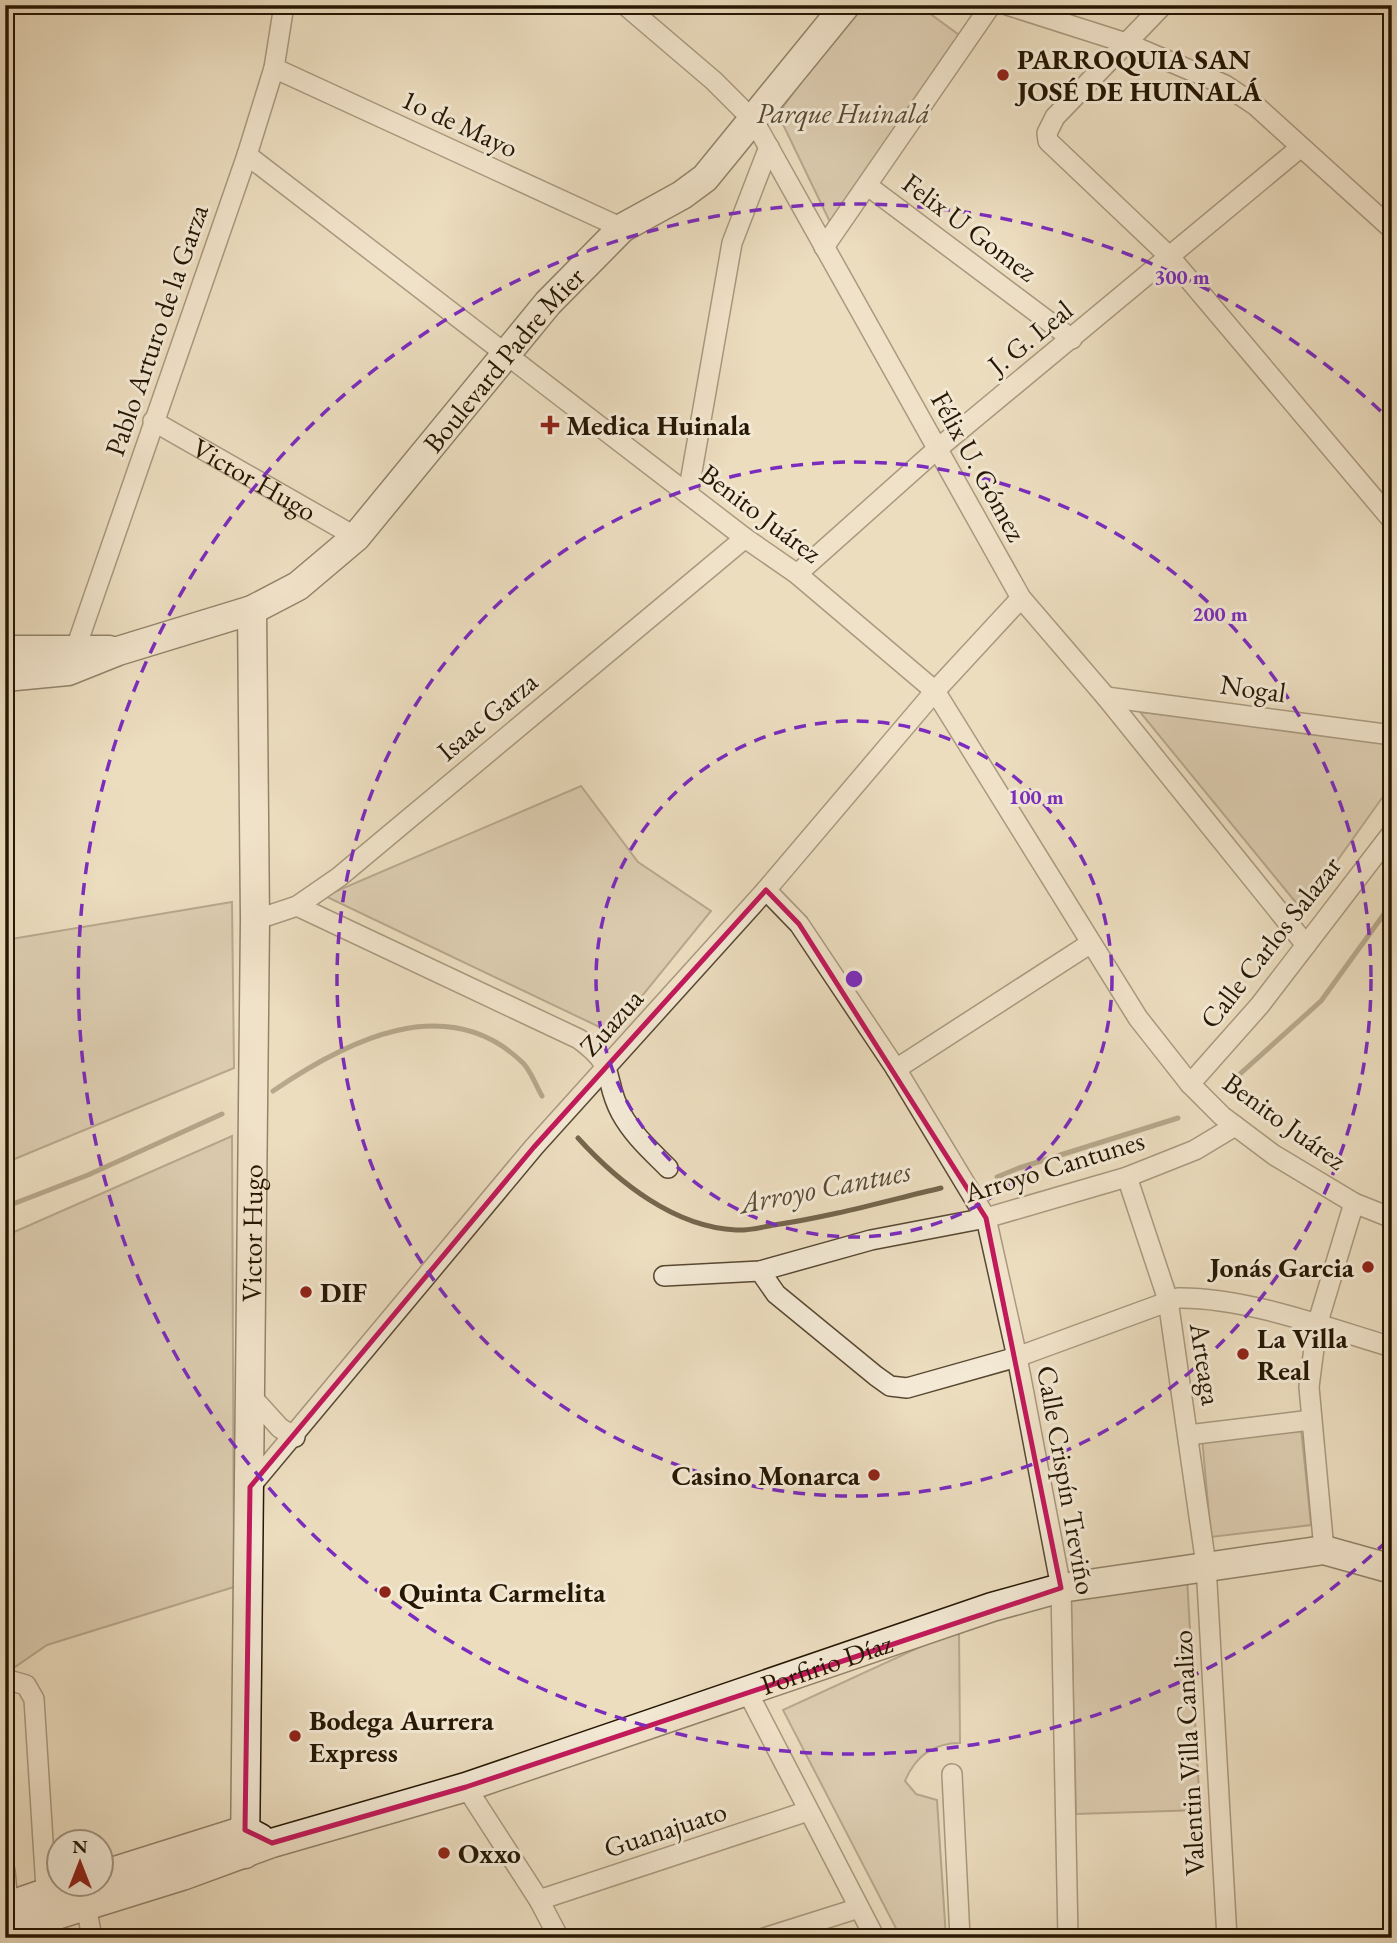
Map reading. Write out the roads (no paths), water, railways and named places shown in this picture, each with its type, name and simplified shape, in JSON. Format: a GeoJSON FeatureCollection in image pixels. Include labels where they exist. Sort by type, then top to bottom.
{"type":"FeatureCollection","features":[{"type":"Feature","properties":{"kind":"street","name":"Pablo Arturo de la Garza"},"geometry":{"type":"LineString","coordinates":[[72,660],[247,155],[274,68],[284,5]]}},
{"type":"Feature","properties":{"kind":"street","name":"Félix U. Gómez"},"geometry":{"type":"LineString","coordinates":[[625,5],[714,81],[754,121],[1021,598],[1106,697],[1306,945]]}},
{"type":"Feature","properties":{"kind":"street","name":"Boulevard Padre Mier"},"geometry":{"type":"LineString","coordinates":[[72,660],[118,650],[252,610],[298,586],[356,537],[548,303],[622,228],[682,195],[705,178],[846,5]]}},
{"type":"Feature","properties":{"kind":"street"},"geometry":{"type":"LineString","coordinates":[[824,247],[991,5]]}},
{"type":"Feature","properties":{"kind":"street"},"geometry":{"type":"LineString","coordinates":[[1007,5],[1126,43],[1225,85],[1255,105],[1392,229]]}},
{"type":"Feature","properties":{"kind":"street"},"geometry":{"type":"LineString","coordinates":[[1163,5],[1055,117],[1047,132],[1051,148],[1170,257],[1392,520]]}},
{"type":"Feature","properties":{"kind":"street","name":"1o de Mayo"},"geometry":{"type":"LineString","coordinates":[[274,68],[622,228]]}},
{"type":"Feature","properties":{"kind":"street"},"geometry":{"type":"LineString","coordinates":[[688,494],[732,243],[769,147]]}},
{"type":"Feature","properties":{"kind":"street","name":"J. G. Leal"},"geometry":{"type":"LineString","coordinates":[[797,573],[936,450],[1301,147]]}},
{"type":"Feature","properties":{"kind":"street","name":"Benito Juárez"},"geometry":{"type":"LineString","coordinates":[[247,155],[745,538],[797,573],[935,691],[1138,1018],[1193,1087],[1229,1121],[1274,1155],[1354,1203],[1392,1218]]}},
{"type":"Feature","properties":{"kind":"street","name":"Felix U Gomez"},"geometry":{"type":"LineString","coordinates":[[868,186],[1072,339]]}},
{"type":"Feature","properties":{"kind":"street","name":"Victor Hugo"},"geometry":{"type":"LineString","coordinates":[[153,421],[356,537]]}},
{"type":"Feature","properties":{"kind":"street","name":"Isaac Garza"},"geometry":{"type":"LineString","coordinates":[[255,920],[298,906],[340,877],[745,538]]}},
{"type":"Feature","properties":{"kind":"street","name":"Zuazua"},"geometry":{"type":"LineString","coordinates":[[250,1487],[295,1437],[534,1147],[766,890],[935,691],[1021,598]]}},
{"type":"Feature","properties":{"kind":"street","name":"Victor Hugo"},"geometry":{"type":"LineString","coordinates":[[245,1842],[250,1487],[251,1064],[255,920],[252,610]]}},
{"type":"Feature","properties":{"kind":"street"},"geometry":{"type":"LineString","coordinates":[[5,650],[72,660]]}},
{"type":"Feature","properties":{"kind":"street"},"geometry":{"type":"LineString","coordinates":[[5,677],[72,660]]}},
{"type":"Feature","properties":{"kind":"street","name":"Nogal"},"geometry":{"type":"LineString","coordinates":[[1106,697],[1392,735]]}},
{"type":"Feature","properties":{"kind":"street","name":"Calle Carlos Salazar"},"geometry":{"type":"LineString","coordinates":[[1193,1087],[1260,1005],[1392,833]]}},
{"type":"Feature","properties":{"kind":"street"},"geometry":{"type":"LineString","coordinates":[[766,890],[799,924],[897,1069],[984,1212]]}},
{"type":"Feature","properties":{"kind":"street"},"geometry":{"type":"LineString","coordinates":[[298,906],[579,1039],[596,1051],[608,1068],[619,1110],[630,1128],[668,1168]]}},
{"type":"Feature","properties":{"kind":"street"},"geometry":{"type":"LineString","coordinates":[[897,1069],[1091,943]]}},
{"type":"Feature","properties":{"kind":"street","name":"Arroyo Cantunes"},"geometry":{"type":"LineString","coordinates":[[664,1276],[760,1271],[871,1240],[1127,1177],[1195,1150],[1229,1121]]}},
{"type":"Feature","properties":{"kind":"street","name":"Arteaga"},"geometry":{"type":"LineString","coordinates":[[1127,1177],[1168,1300],[1206,1565]]}},
{"type":"Feature","properties":{"kind":"street"},"geometry":{"type":"LineString","coordinates":[[1324,1550],[1309,1387],[1317,1325],[1354,1203]]}},
{"type":"Feature","properties":{"kind":"street","name":"Calle Crispín Treviño"},"geometry":{"type":"LineString","coordinates":[[984,1212],[1017,1357],[1060,1588],[1068,1938]]}},
{"type":"Feature","properties":{"kind":"street"},"geometry":{"type":"LineString","coordinates":[[760,1271],[776,1294],[890,1386],[907,1388],[926,1385],[1017,1357],[1168,1300],[1194,1298],[1317,1325],[1392,1347]]}},
{"type":"Feature","properties":{"kind":"street"},"geometry":{"type":"LineString","coordinates":[[250,1395],[280,1428],[295,1437]]}},
{"type":"Feature","properties":{"kind":"street"},"geometry":{"type":"LineString","coordinates":[[1188,1435],[1311,1420]]}},
{"type":"Feature","properties":{"kind":"street","name":"Porfirio Díaz"},"geometry":{"type":"LineString","coordinates":[[245,1842],[272,1843],[466,1787],[748,1693],[992,1607],[1060,1588],[1324,1550],[1392,1569]]}},
{"type":"Feature","properties":{"kind":"street","name":"Valentin Villa Canalizo"},"geometry":{"type":"LineString","coordinates":[[1206,1565],[1227,1938]]}},
{"type":"Feature","properties":{"kind":"street"},"geometry":{"type":"LineString","coordinates":[[5,1679],[26,1685],[34,1699],[63,1899],[92,1938]]}},
{"type":"Feature","properties":{"kind":"street"},"geometry":{"type":"LineString","coordinates":[[748,1693],[875,1938]]}},
{"type":"Feature","properties":{"kind":"street"},"geometry":{"type":"LineString","coordinates":[[953,1774],[960,1938]]}},
{"type":"Feature","properties":{"kind":"street"},"geometry":{"type":"LineString","coordinates":[[466,1787],[539,1900],[559,1938]]}},
{"type":"Feature","properties":{"kind":"street","name":"Guanajuato"},"geometry":{"type":"LineString","coordinates":[[539,1900],[808,1811]]}},
{"type":"Feature","properties":{"kind":"street"},"geometry":{"type":"LineString","coordinates":[[116,1872],[245,1842]]}},
{"type":"Feature","properties":{"kind":"street"},"geometry":{"type":"LineString","coordinates":[[5,1871],[7,1918],[245,1842]]}},
{"type":"Feature","properties":{"kind":"street"},"geometry":{"type":"LineString","coordinates":[[764,1938],[859,1908]]}},
{"type":"Feature","properties":{"kind":"waterway","name":"Arroyo Cantues"},"geometry":{"type":"LineString","coordinates":[[1231,1082],[1321,1001],[1392,903]]}},
{"type":"Feature","properties":{"kind":"waterway","name":"Arroyo Cantues"},"geometry":{"type":"LineString","coordinates":[[273,1091],[332,1055],[364,1041],[397,1030],[430,1026],[462,1029],[493,1041],[523,1063],[542,1096]]}},
{"type":"Feature","properties":{"kind":"waterway","name":"Arroyo Cantues"},"geometry":{"type":"LineString","coordinates":[[5,1207],[88,1175],[222,1114]]}},
{"type":"Feature","properties":{"kind":"waterway","name":"Arroyo Cantues"},"geometry":{"type":"LineString","coordinates":[[997,1177],[1178,1118]]}},
{"type":"Feature","properties":{"kind":"waterway","name":"Arroyo Cantues"},"geometry":{"type":"LineString","coordinates":[[578,1138],[629,1186],[669,1211],[713,1227],[755,1229],[941,1188]]}},
{"type":"Feature","properties":{"kind":"place","name":"PARROQUIA SAN JOSÉ DE HUINALÁ"},"geometry":{"type":"Point","coordinates":[1003,75]}},
{"type":"Feature","properties":{"kind":"place","name":"Medica Huinala"},"geometry":{"type":"Point","coordinates":[550,425]}},
{"type":"Feature","properties":{"kind":"place","name":"Jonás Garcia"},"geometry":{"type":"Point","coordinates":[1368,1267]}},
{"type":"Feature","properties":{"kind":"place","name":"DIF"},"geometry":{"type":"Point","coordinates":[306,1292]}},
{"type":"Feature","properties":{"kind":"place","name":"La Villa Real"},"geometry":{"type":"Point","coordinates":[1243,1354]}},
{"type":"Feature","properties":{"kind":"place","name":"Casino Monarca"},"geometry":{"type":"Point","coordinates":[874,1475]}},
{"type":"Feature","properties":{"kind":"place","name":"Quinta Carmelita"},"geometry":{"type":"Point","coordinates":[385,1592]}},
{"type":"Feature","properties":{"kind":"place","name":"Bodega Aurrera Express"},"geometry":{"type":"Point","coordinates":[295,1736]}},
{"type":"Feature","properties":{"kind":"place","name":"Oxxo"},"geometry":{"type":"Point","coordinates":[444,1853]}},
{"type":"Feature","properties":{"kind":"park label","name":"Parque Huinalá"},"geometry":{"type":"Point","coordinates":[843,113]}}]}
